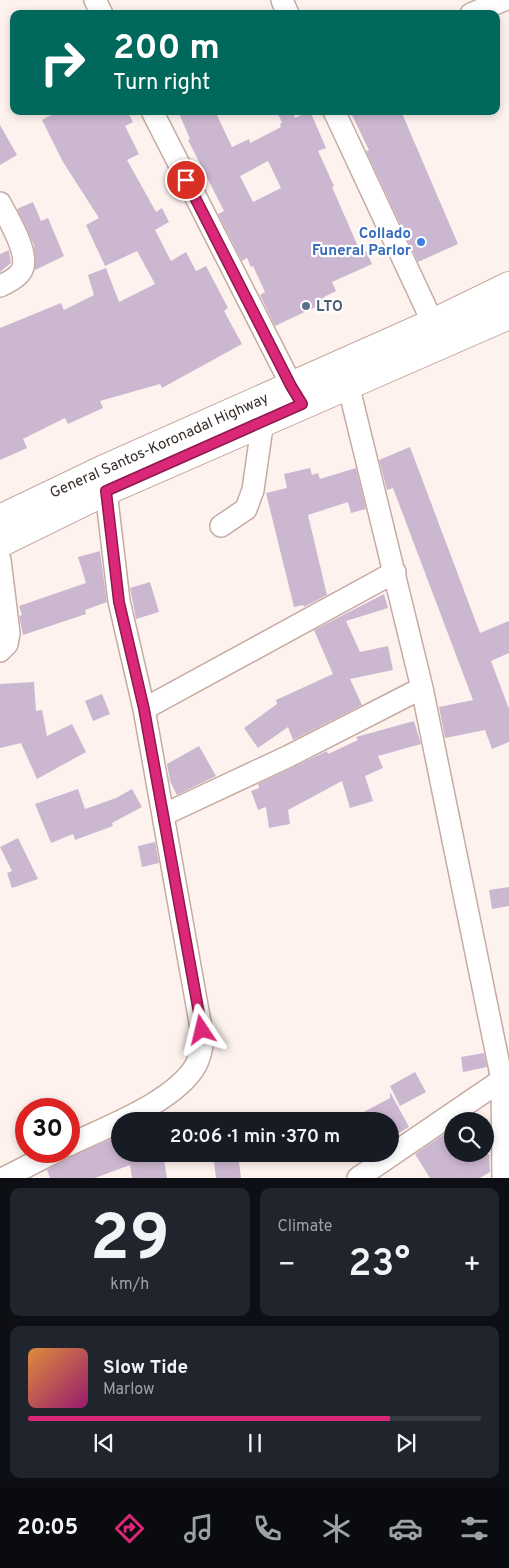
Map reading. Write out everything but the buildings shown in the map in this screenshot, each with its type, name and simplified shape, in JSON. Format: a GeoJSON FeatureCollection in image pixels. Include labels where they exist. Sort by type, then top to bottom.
{"type":"FeatureCollection","features":[{"type":"Feature","properties":{"kind":"highway","name":"General Santos-Koronadal Highway"},"geometry":{"type":"LineString","coordinates":[[344,374],[433,323],[509,286]]}},
{"type":"Feature","properties":{"kind":"highway","name":"General Santos-Koronadal Highway"},"geometry":{"type":"LineString","coordinates":[[0,519],[65,487],[297,395],[344,374],[509,315]]}},
{"type":"Feature","properties":{"kind":"highway","name":"General Santos-Koronadal Highway"},"geometry":{"type":"LineString","coordinates":[[0,543],[106,491],[263,420],[297,395]]}},
{"type":"Feature","properties":{"kind":"street"},"geometry":{"type":"LineString","coordinates":[[480,10],[504,0]]}},
{"type":"Feature","properties":{"kind":"street"},"geometry":{"type":"LineString","coordinates":[[154,115],[297,395]]}},
{"type":"Feature","properties":{"kind":"street"},"geometry":{"type":"LineString","coordinates":[[336,115],[433,323]]}},
{"type":"Feature","properties":{"kind":"street"},"geometry":{"type":"LineString","coordinates":[[0,203],[20,244],[24,264],[20,273],[0,286]]}},
{"type":"Feature","properties":{"kind":"street"},"geometry":{"type":"LineString","coordinates":[[344,374],[395,572],[422,688],[506,1078],[503,1178]]}},
{"type":"Feature","properties":{"kind":"street"},"geometry":{"type":"LineString","coordinates":[[221,526],[246,509],[253,490],[263,420]]}},
{"type":"Feature","properties":{"kind":"street"},"geometry":{"type":"LineString","coordinates":[[80,1139],[170,1092],[187,1077],[201,1053],[203,1039],[144,709],[119,602],[106,491]]}},
{"type":"Feature","properties":{"kind":"street"},"geometry":{"type":"LineString","coordinates":[[0,560],[9,633],[7,644],[0,651]]}},
{"type":"Feature","properties":{"kind":"street"},"geometry":{"type":"LineString","coordinates":[[144,709],[395,572]]}},
{"type":"Feature","properties":{"kind":"street"},"geometry":{"type":"LineString","coordinates":[[163,815],[289,756],[422,688]]}},
{"type":"Feature","properties":{"kind":"street"},"geometry":{"type":"LineString","coordinates":[[358,1178],[506,1078]]}},
{"type":"Feature","properties":{"kind":"street"},"geometry":{"type":"LineString","coordinates":[[4,1178],[33,1163]]}},
{"type":"Feature","properties":{"kind":"place","name":"Collado Funeral Parlor"},"geometry":{"type":"Point","coordinates":[421,242]}},
{"type":"Feature","properties":{"kind":"place","name":"LTO"},"geometry":{"type":"Point","coordinates":[306,306]}},
{"type":"Feature","properties":{"kind":"route"},"geometry":{"type":"LineString","coordinates":[[186,180],[302,404],[106,491],[119,602],[144,709],[202,1030]]}}]}
